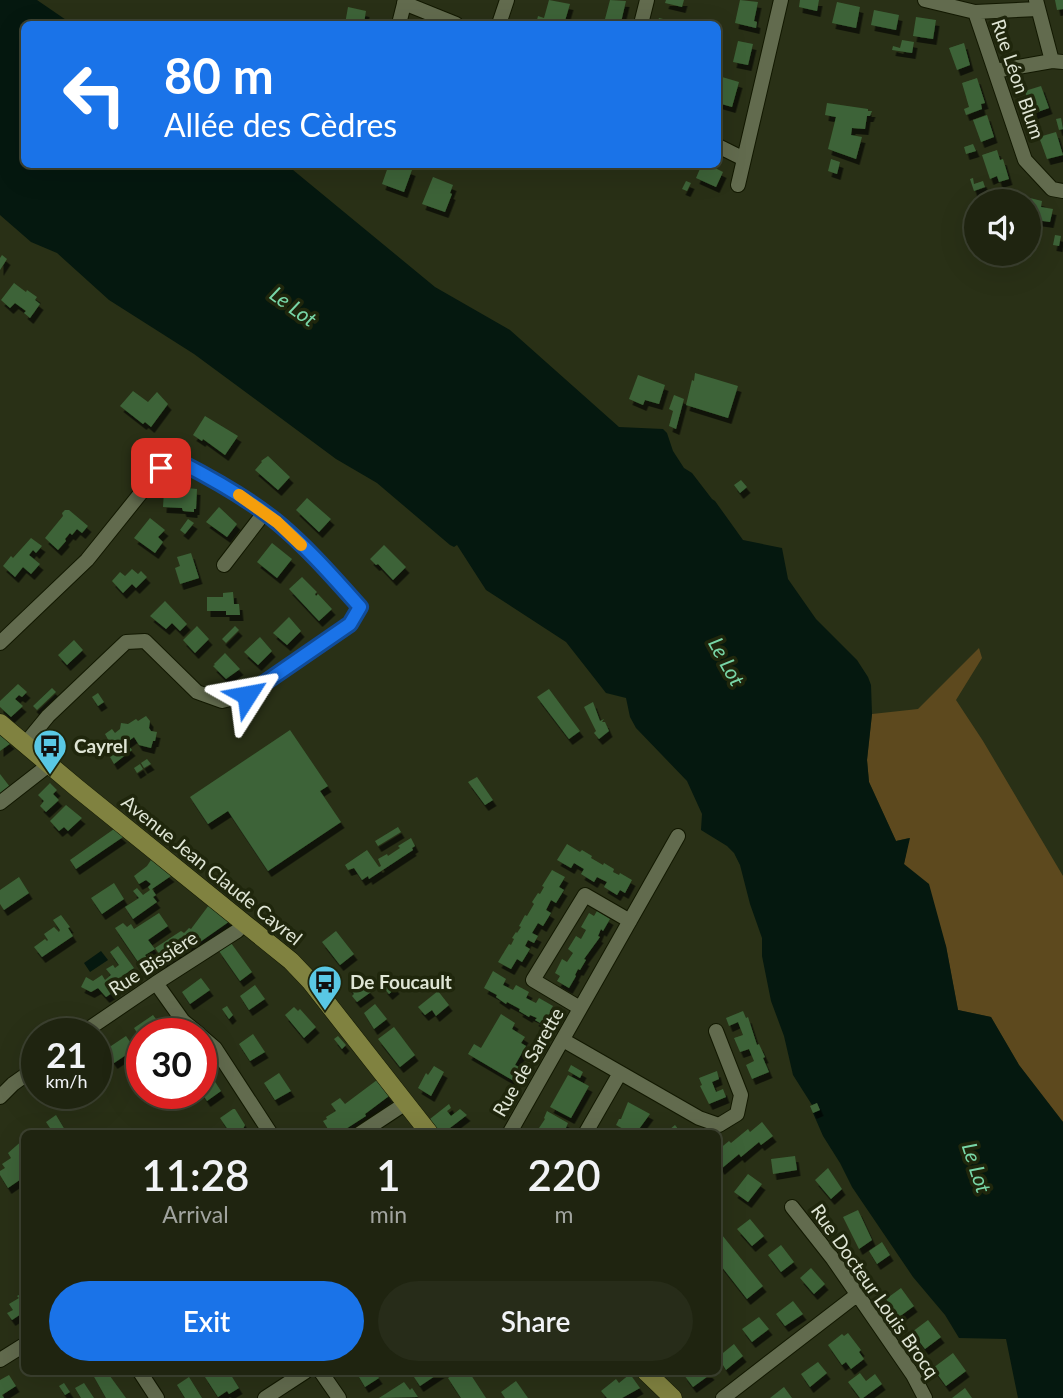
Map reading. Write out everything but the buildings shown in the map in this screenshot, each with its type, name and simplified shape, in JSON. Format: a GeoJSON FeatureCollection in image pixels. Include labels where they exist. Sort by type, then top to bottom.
{"type":"FeatureCollection","features":[{"type":"Feature","properties":{"kind":"main road","name":"Avenue Jean Claude Cayrel"},"geometry":{"type":"LineString","coordinates":[[0,723],[291,961],[310,981],[427,1130]]}},
{"type":"Feature","properties":{"kind":"main road"},"geometry":{"type":"LineString","coordinates":[[648,1375],[664,1396]]}},
{"type":"Feature","properties":{"kind":"street"},"geometry":{"type":"LineString","coordinates":[[500,21],[507,0]]}},
{"type":"Feature","properties":{"kind":"street"},"geometry":{"type":"LineString","coordinates":[[643,21],[647,0]]}},
{"type":"Feature","properties":{"kind":"street"},"geometry":{"type":"LineString","coordinates":[[738,185],[781,0]]}},
{"type":"Feature","properties":{"kind":"street","name":"Rue Léon Blum"},"geometry":{"type":"LineString","coordinates":[[925,0],[975,12],[1025,160],[1052,189],[1063,191]]}},
{"type":"Feature","properties":{"kind":"street"},"geometry":{"type":"LineString","coordinates":[[401,21],[405,1],[449,21]]}},
{"type":"Feature","properties":{"kind":"street"},"geometry":{"type":"LineString","coordinates":[[975,12],[1037,5],[1057,62],[995,71]]}},
{"type":"Feature","properties":{"kind":"street"},"geometry":{"type":"LineString","coordinates":[[721,148],[744,159]]}},
{"type":"Feature","properties":{"kind":"street"},"geometry":{"type":"LineString","coordinates":[[0,643],[87,560],[161,468],[182,463],[219,482],[277,522],[360,607],[350,624],[247,695],[222,701],[197,692],[145,640],[126,642],[48,716],[25,744]]}},
{"type":"Feature","properties":{"kind":"street"},"geometry":{"type":"LineString","coordinates":[[224,565],[264,513]]}},
{"type":"Feature","properties":{"kind":"street"},"geometry":{"type":"LineString","coordinates":[[0,803],[50,764]]}},
{"type":"Feature","properties":{"kind":"street","name":"Rue de Sarette"},"geometry":{"type":"LineString","coordinates":[[511,1130],[678,836]]}},
{"type":"Feature","properties":{"kind":"street","name":"Rue de Sarette"},"geometry":{"type":"LineString","coordinates":[[580,1008],[533,980],[585,895],[630,922]]}},
{"type":"Feature","properties":{"kind":"street","name":"Rue Bissière"},"geometry":{"type":"LineString","coordinates":[[104,1018],[237,931],[244,923]]}},
{"type":"Feature","properties":{"kind":"street"},"geometry":{"type":"LineString","coordinates":[[156,982],[181,1018]]}},
{"type":"Feature","properties":{"kind":"street"},"geometry":{"type":"LineString","coordinates":[[563,1040],[699,1118],[719,1125],[737,1114],[741,1095],[716,1031]]}},
{"type":"Feature","properties":{"kind":"street"},"geometry":{"type":"LineString","coordinates":[[217,1051],[268,1130]]}},
{"type":"Feature","properties":{"kind":"street"},"geometry":{"type":"LineString","coordinates":[[587,1130],[620,1073]]}},
{"type":"Feature","properties":{"kind":"street"},"geometry":{"type":"LineString","coordinates":[[0,1097],[21,1078]]}},
{"type":"Feature","properties":{"kind":"street"},"geometry":{"type":"LineString","coordinates":[[365,1130],[406,1103]]}},
{"type":"Feature","properties":{"kind":"street","name":"Rue Docteur Louis Brocq"},"geometry":{"type":"LineString","coordinates":[[792,1207],[834,1259],[913,1375],[925,1398]]}},
{"type":"Feature","properties":{"kind":"street"},"geometry":{"type":"LineString","coordinates":[[723,1398],[858,1294]]}},
{"type":"Feature","properties":{"kind":"street"},"geometry":{"type":"LineString","coordinates":[[0,1360],[21,1347]]}},
{"type":"Feature","properties":{"kind":"street"},"geometry":{"type":"LineString","coordinates":[[142,1375],[157,1398]]}},
{"type":"Feature","properties":{"kind":"street"},"geometry":{"type":"LineString","coordinates":[[265,1398],[300,1375]]}},
{"type":"Feature","properties":{"kind":"street"},"geometry":{"type":"LineString","coordinates":[[323,1375],[339,1398]]}},
{"type":"Feature","properties":{"kind":"shaded area"},"geometry":{"type":"Polygon","coordinates":[[[979,648],[982,658],[956,700],[1063,876],[1063,1122],[1019,1065],[991,1017],[958,1010],[946,946],[904,864],[909,838],[896,841],[869,782],[867,760],[872,714],[918,709],[979,648]]]}},
{"type":"Feature","properties":{"kind":"water","name":"Le Lot"},"geometry":{"type":"Polygon","coordinates":[[[0,0],[37,0],[68,21],[21,21],[21,168],[291,168],[435,287],[510,330],[619,427],[663,429],[684,468],[692,473],[715,501],[743,540],[782,548],[788,579],[816,619],[857,660],[868,677],[871,685],[872,714],[867,760],[869,782],[896,841],[910,838],[904,864],[929,884],[946,946],[958,1010],[991,1017],[1019,1065],[1063,1122],[1063,1398],[1018,1398],[1006,1339],[959,1338],[945,1315],[913,1277],[852,1187],[813,1113],[820,1110],[817,1103],[812,1105],[793,1075],[784,1036],[771,1001],[762,956],[762,938],[740,865],[727,846],[701,830],[702,814],[687,781],[636,728],[630,717],[626,698],[606,693],[566,642],[486,590],[457,545],[450,545],[377,483],[336,459],[194,354],[109,300],[57,253],[31,242],[0,215],[0,0]]]}},
{"type":"Feature","properties":{"kind":"water"},"geometry":{"type":"Polygon","coordinates":[[[101,951],[108,960],[90,972],[84,963],[101,951]]]}},
{"type":"Feature","properties":{"kind":"slow traffic"},"geometry":{"type":"LineString","coordinates":[[239,495],[277,522],[301,545]]}},
{"type":"Feature","properties":{"kind":"place","name":"Cayrel"},"geometry":{"type":"Point","coordinates":[50,776]}},
{"type":"Feature","properties":{"kind":"place","name":"De Foucault"},"geometry":{"type":"Point","coordinates":[325,1012]}},
{"type":"Feature","properties":{"kind":"route"},"geometry":{"type":"LineString","coordinates":[[161,468],[182,463],[219,482],[277,522],[329,572],[360,607],[350,624],[247,695]]}}]}
